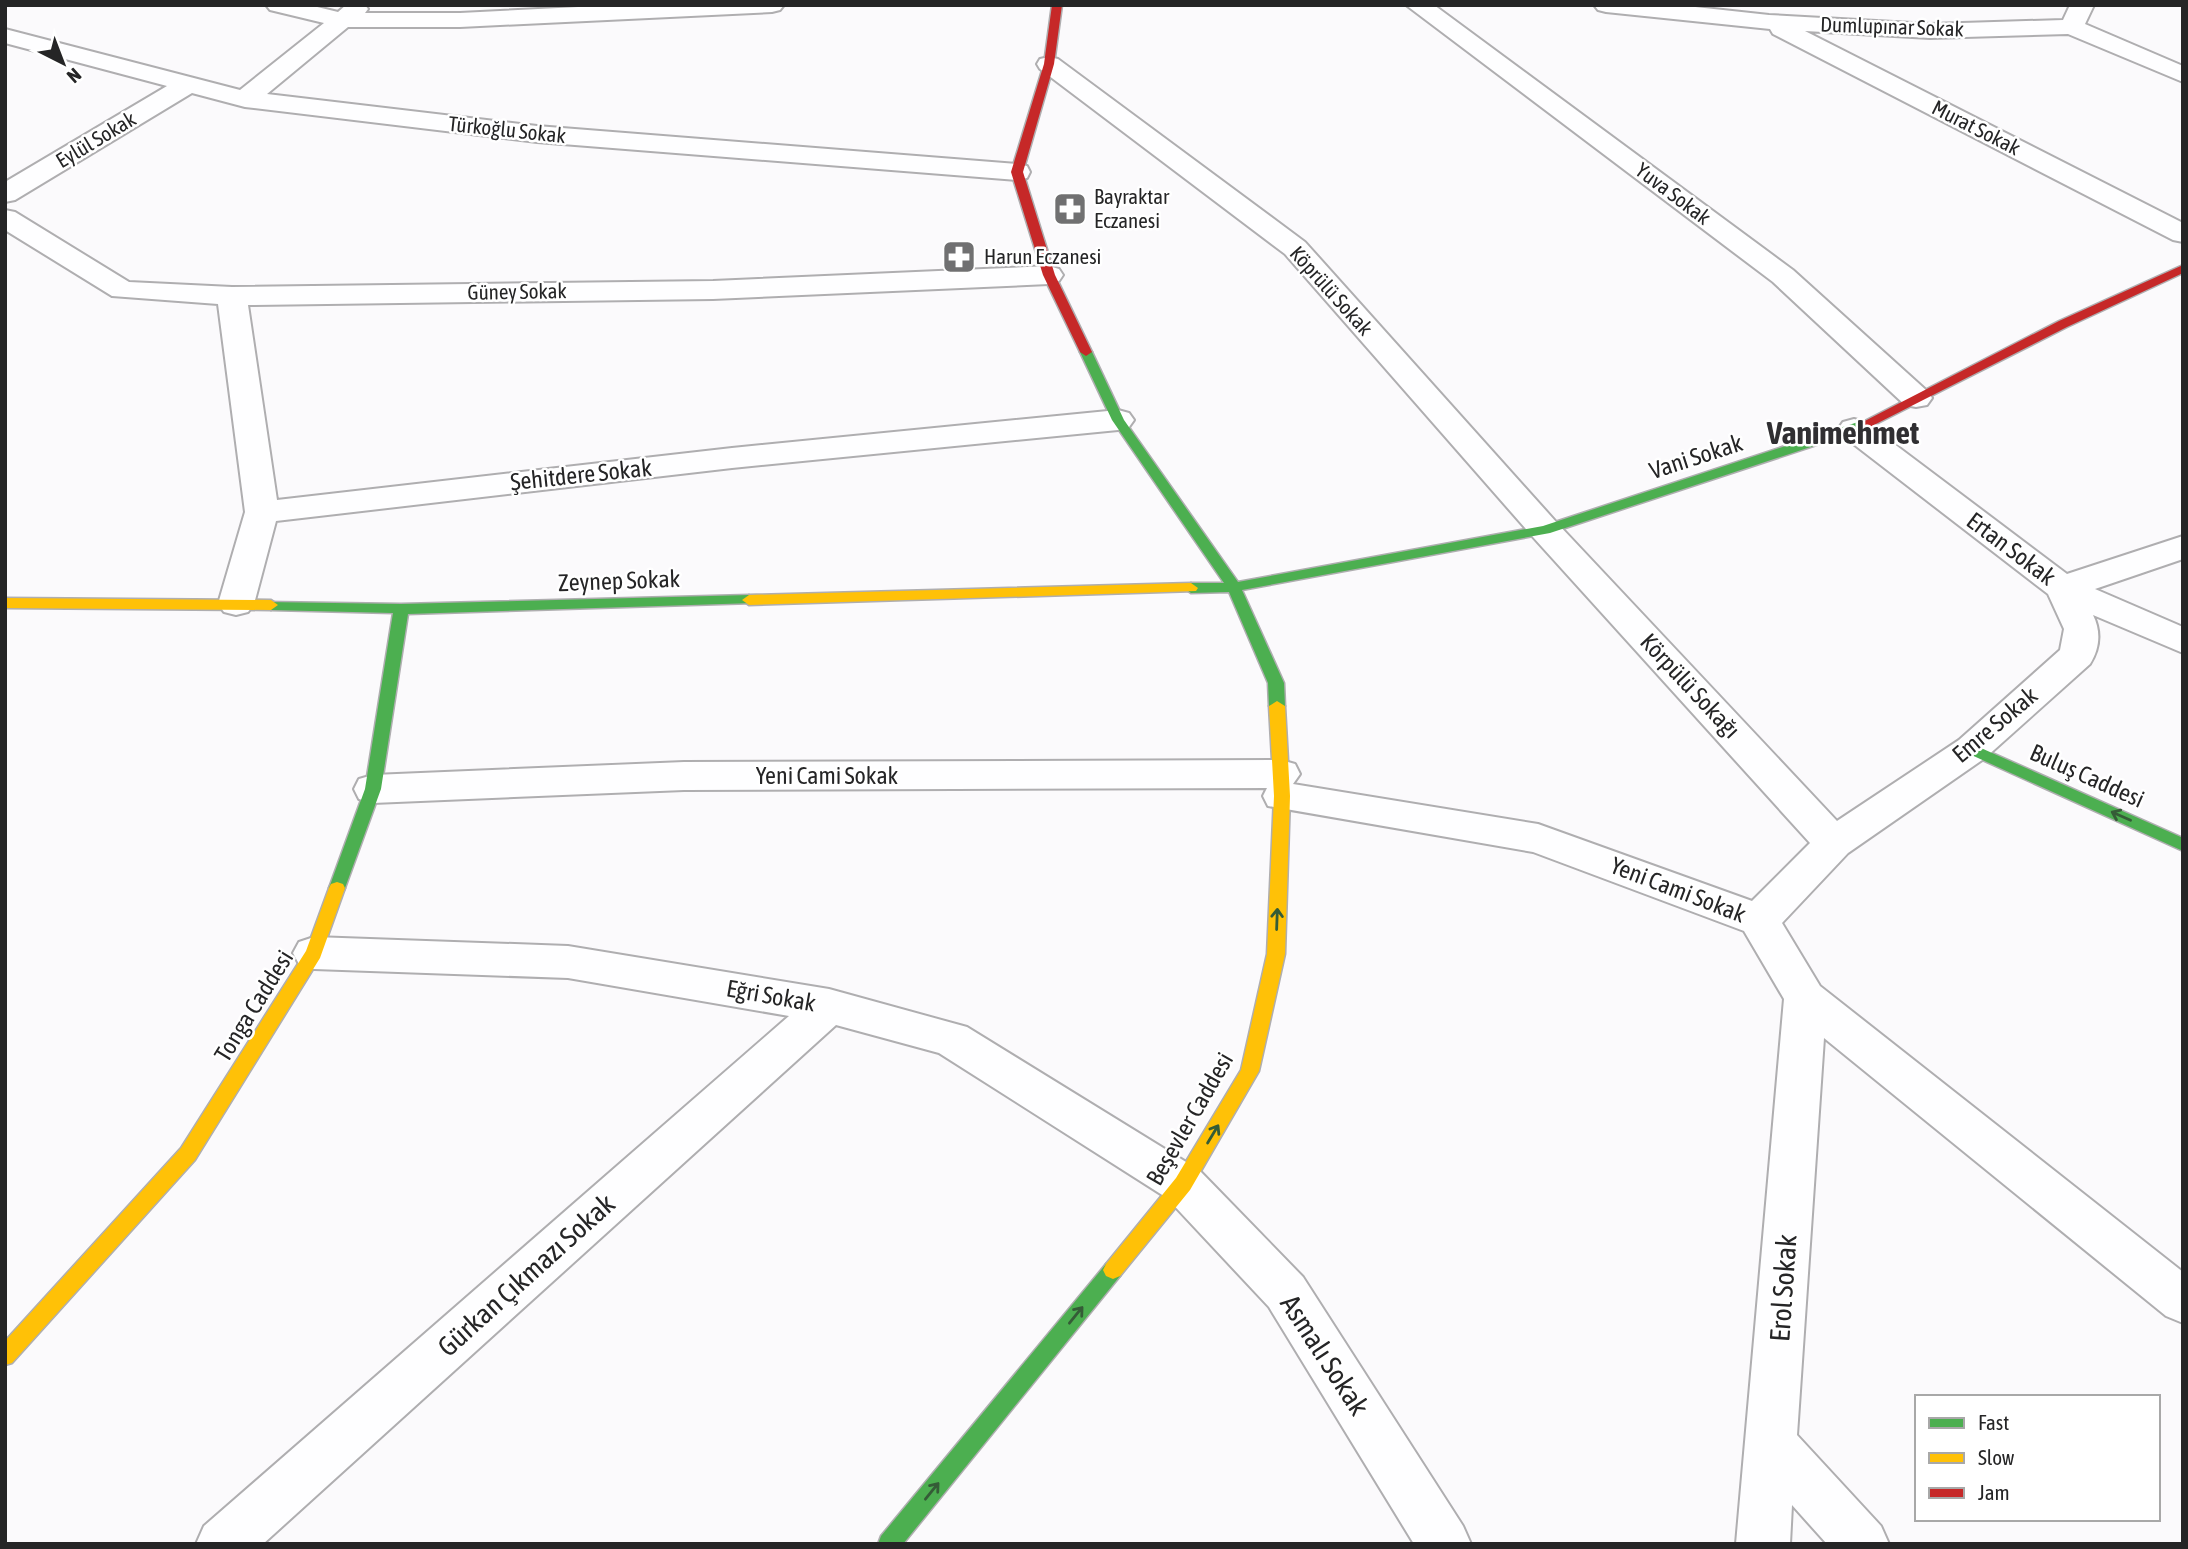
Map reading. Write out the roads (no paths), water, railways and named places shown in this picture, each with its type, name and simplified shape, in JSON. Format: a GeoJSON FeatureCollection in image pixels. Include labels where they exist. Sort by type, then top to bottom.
{"type":"FeatureCollection","features":[{"type":"Feature","properties":{"kind":"street"},"geometry":{"type":"LineString","coordinates":[[278,5],[460,20],[772,5]]}},
{"type":"Feature","properties":{"kind":"street"},"geometry":{"type":"LineString","coordinates":[[1017,172],[1049,64],[1057,5]]}},
{"type":"Feature","properties":{"kind":"street","name":"Yuva Sokak"},"geometry":{"type":"LineString","coordinates":[[1418,5],[1783,276],[1916,398]]}},
{"type":"Feature","properties":{"kind":"street","name":"Dumlupınar Sokak"},"geometry":{"type":"LineString","coordinates":[[1606,5],[1762,14],[1930,31],[2076,16]]}},
{"type":"Feature","properties":{"kind":"street"},"geometry":{"type":"LineString","coordinates":[[244,99],[351,13]]}},
{"type":"Feature","properties":{"kind":"street","name":"Murat Sokak"},"geometry":{"type":"LineString","coordinates":[[1762,14],[2183,234]]}},
{"type":"Feature","properties":{"kind":"street"},"geometry":{"type":"LineString","coordinates":[[2076,16],[2183,75]]}},
{"type":"Feature","properties":{"kind":"street","name":"Türkoğlu Sokak"},"geometry":{"type":"LineString","coordinates":[[5,36],[244,99],[537,134],[1017,172]]}},
{"type":"Feature","properties":{"kind":"street","name":"Köprülü Sokak"},"geometry":{"type":"LineString","coordinates":[[1049,64],[1295,248],[1545,530]]}},
{"type":"Feature","properties":{"kind":"street","name":"Eylül Sokak"},"geometry":{"type":"LineString","coordinates":[[5,194],[187,86]]}},
{"type":"Feature","properties":{"kind":"street","name":"Beşevler Caddesi"},"geometry":{"type":"LineString","coordinates":[[889,1544],[1184,1184],[1250,1071],[1276,954],[1281,785],[1276,683],[1234,587],[1118,420],[1049,275],[1017,172]]}},
{"type":"Feature","properties":{"kind":"street","name":"Güney Sokak"},"geometry":{"type":"LineString","coordinates":[[5,218],[122,290],[232,296],[713,290],[1049,275]]}},
{"type":"Feature","properties":{"kind":"street","name":"Vani Sokak"},"geometry":{"type":"LineString","coordinates":[[1234,587],[1545,530],[1854,429],[2063,324],[2183,268]]}},
{"type":"Feature","properties":{"kind":"street"},"geometry":{"type":"LineString","coordinates":[[232,296],[261,512],[236,604]]}},
{"type":"Feature","properties":{"kind":"street","name":"Şehitdere Sokak"},"geometry":{"type":"LineString","coordinates":[[261,512],[732,458],[1118,420]]}},
{"type":"Feature","properties":{"kind":"street","name":"Ertan Sokak"},"geometry":{"type":"LineString","coordinates":[[1854,429],[2062,588],[2183,641]]}},
{"type":"Feature","properties":{"kind":"street","name":"Körpülü Sokağı"},"geometry":{"type":"LineString","coordinates":[[1545,530],[1834,843]]}},
{"type":"Feature","properties":{"kind":"street"},"geometry":{"type":"LineString","coordinates":[[2062,588],[2183,547]]}},
{"type":"Feature","properties":{"kind":"street","name":"Zeynep Sokak"},"geometry":{"type":"LineString","coordinates":[[5,603],[236,604],[401,610],[1234,587]]}},
{"type":"Feature","properties":{"kind":"street","name":"Emre Sokak"},"geometry":{"type":"LineString","coordinates":[[1759,920],[1834,843],[1972,749],[2077,655],[2082,629],[2062,588]]}},
{"type":"Feature","properties":{"kind":"street","name":"Tonga Caddesi"},"geometry":{"type":"LineString","coordinates":[[5,1356],[188,1154],[314,953],[373,789],[401,610]]}},
{"type":"Feature","properties":{"kind":"street","name":"Buluş Caddesi"},"geometry":{"type":"LineString","coordinates":[[1972,749],[2183,845]]}},
{"type":"Feature","properties":{"kind":"street","name":"Yeni Cami Sokak"},"geometry":{"type":"LineString","coordinates":[[373,789],[684,776],[1281,785],[1538,838],[1759,920],[1805,998],[2183,1301]]}},
{"type":"Feature","properties":{"kind":"street","name":"Eğri Sokak"},"geometry":{"type":"LineString","coordinates":[[314,953],[568,962],[829,1006],[952,1039],[1184,1184]]}},
{"type":"Feature","properties":{"kind":"street","name":"Erol Sokak"},"geometry":{"type":"LineString","coordinates":[[1763,1544],[1805,998]]}},
{"type":"Feature","properties":{"kind":"street","name":"Gürkan Çıkmazı Sokak"},"geometry":{"type":"LineString","coordinates":[[223,1544],[829,1006]]}},
{"type":"Feature","properties":{"kind":"street","name":"Asmalı Sokak"},"geometry":{"type":"LineString","coordinates":[[1184,1184],[1286,1292],[1444,1544]]}},
{"type":"Feature","properties":{"kind":"street"},"geometry":{"type":"LineString","coordinates":[[1771,1443],[1862,1544]]}},
{"type":"Feature","properties":{"kind":"place","name":"Bayraktar Eczanesi"},"geometry":{"type":"Point","coordinates":[1070,209]}},
{"type":"Feature","properties":{"kind":"place","name":"Harun Eczanesi"},"geometry":{"type":"Point","coordinates":[959,257]}},
{"type":"Feature","properties":{"kind":"district","name":"Vanimehmet"},"geometry":{"type":"Point","coordinates":[1843,433]}}]}
